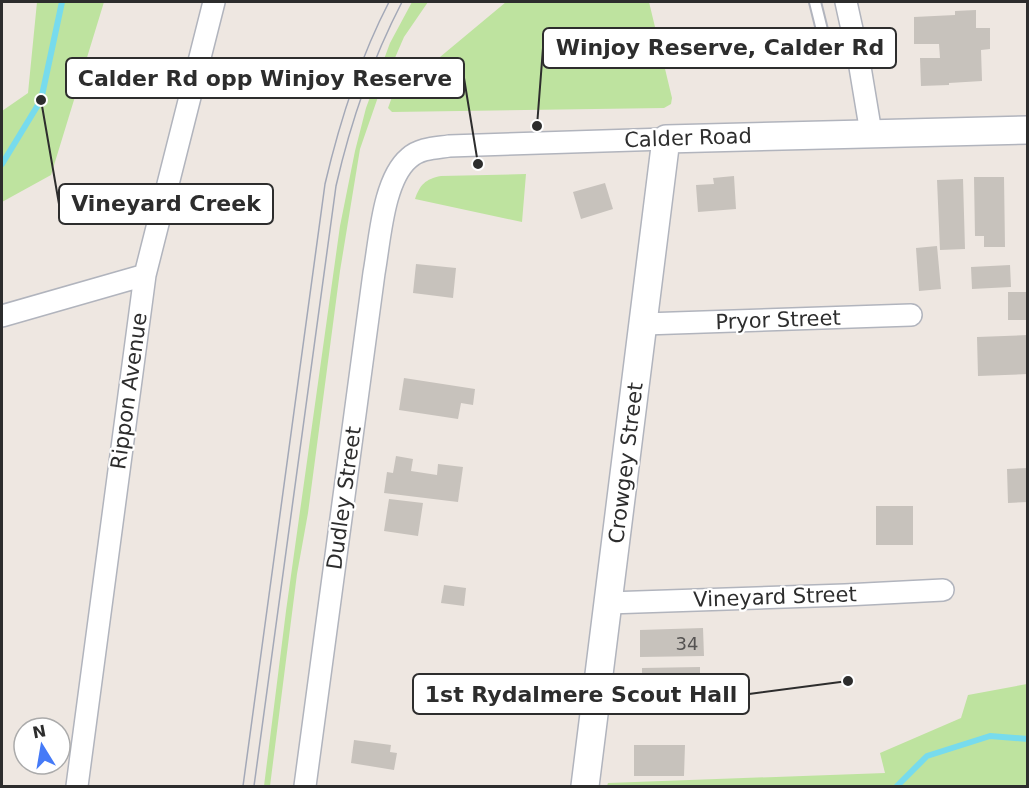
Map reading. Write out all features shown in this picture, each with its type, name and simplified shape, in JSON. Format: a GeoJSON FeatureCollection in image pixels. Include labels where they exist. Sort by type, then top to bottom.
{"type":"FeatureCollection","features":[{"type":"Feature","properties":{"kind":"street","name":"Rippon Avenue"},"geometry":{"type":"LineString","coordinates":[[76,786],[145,275],[214,2]]}},
{"type":"Feature","properties":{"kind":"street"},"geometry":{"type":"LineString","coordinates":[[846,2],[871,133]]}},
{"type":"Feature","properties":{"kind":"street","name":"Calder Road"},"geometry":{"type":"LineString","coordinates":[[385,210],[389,191],[398,171],[410,157],[427,149],[449,146],[666,138],[1028,130]]}},
{"type":"Feature","properties":{"kind":"street","name":"Crowgey Street"},"geometry":{"type":"LineString","coordinates":[[585,786],[666,138]]}},
{"type":"Feature","properties":{"kind":"street","name":"Dudley Street"},"geometry":{"type":"LineString","coordinates":[[304,786],[374,273],[385,210]]}},
{"type":"Feature","properties":{"kind":"street"},"geometry":{"type":"LineString","coordinates":[[2,316],[145,275]]}},
{"type":"Feature","properties":{"kind":"street","name":"Pryor Street"},"geometry":{"type":"LineString","coordinates":[[644,324],[911,315]]}},
{"type":"Feature","properties":{"kind":"street","name":"Vineyard Street"},"geometry":{"type":"LineString","coordinates":[[608,603],[943,590]]}},
{"type":"Feature","properties":{"kind":"lane"},"geometry":{"type":"LineString","coordinates":[[815,2],[831,59],[839,62],[859,61]]}},
{"type":"Feature","properties":{"kind":"green space"},"geometry":{"type":"Polygon","coordinates":[[[37,2],[104,2],[51,175],[2,202],[2,111],[28,93],[37,2]]]}},
{"type":"Feature","properties":{"kind":"green space"},"geometry":{"type":"Polygon","coordinates":[[[412,2],[428,2],[404,37],[378,97],[360,149],[340,271],[308,513],[297,574],[270,786],[264,786],[340,226],[366,108],[390,43],[412,2]]]}},
{"type":"Feature","properties":{"kind":"green space"},"geometry":{"type":"Polygon","coordinates":[[[506,2],[649,2],[672,98],[671,104],[664,108],[392,112],[388,108],[392,97],[506,2]]]}},
{"type":"Feature","properties":{"kind":"green space"},"geometry":{"type":"Polygon","coordinates":[[[526,174],[522,222],[415,199],[424,183],[441,176],[526,174]]]}},
{"type":"Feature","properties":{"kind":"green space"},"geometry":{"type":"Polygon","coordinates":[[[1027,684],[1027,786],[607,786],[608,783],[885,773],[880,753],[961,718],[968,695],[1027,684]]]}},
{"type":"Feature","properties":{"kind":"building"},"geometry":{"type":"Polygon","coordinates":[[[976,10],[976,28],[990,28],[990,49],[981,50],[982,81],[921,86],[920,58],[940,58],[939,44],[914,44],[914,17],[955,15],[955,11],[976,10]]]}},
{"type":"Feature","properties":{"kind":"building"},"geometry":{"type":"Polygon","coordinates":[[[734,176],[736,209],[698,212],[696,185],[714,184],[713,178],[734,176]]]}},
{"type":"Feature","properties":{"kind":"building"},"geometry":{"type":"Polygon","coordinates":[[[974,177],[1004,177],[1005,247],[984,247],[984,236],[975,236],[974,177]]]}},
{"type":"Feature","properties":{"kind":"building"},"geometry":{"type":"Polygon","coordinates":[[[963,179],[965,249],[940,250],[937,180],[963,179]]]}},
{"type":"Feature","properties":{"kind":"building"},"geometry":{"type":"Polygon","coordinates":[[[605,183],[613,209],[581,219],[573,192],[605,183]]]}},
{"type":"Feature","properties":{"kind":"building"},"geometry":{"type":"Polygon","coordinates":[[[937,246],[941,289],[919,291],[916,248],[937,246]]]}},
{"type":"Feature","properties":{"kind":"building"},"geometry":{"type":"Polygon","coordinates":[[[416,264],[456,268],[453,298],[413,293],[416,264]]]}},
{"type":"Feature","properties":{"kind":"building"},"geometry":{"type":"Polygon","coordinates":[[[1010,265],[1011,287],[972,289],[971,267],[1010,265]]]}},
{"type":"Feature","properties":{"kind":"building"},"geometry":{"type":"Polygon","coordinates":[[[1008,292],[1028,292],[1028,320],[1008,320],[1008,292]]]}},
{"type":"Feature","properties":{"kind":"building"},"geometry":{"type":"Polygon","coordinates":[[[1028,335],[1028,374],[978,376],[977,337],[1028,335]]]}},
{"type":"Feature","properties":{"kind":"building"},"geometry":{"type":"Polygon","coordinates":[[[404,378],[475,389],[473,405],[461,403],[458,419],[399,410],[404,378]]]}},
{"type":"Feature","properties":{"kind":"building"},"geometry":{"type":"Polygon","coordinates":[[[396,456],[413,459],[411,471],[437,475],[438,464],[463,467],[458,502],[384,493],[387,472],[393,473],[396,456]]]}},
{"type":"Feature","properties":{"kind":"building"},"geometry":{"type":"Polygon","coordinates":[[[1028,468],[1028,502],[1008,503],[1007,469],[1028,468]]]}},
{"type":"Feature","properties":{"kind":"building"},"geometry":{"type":"Polygon","coordinates":[[[389,499],[423,503],[418,536],[384,531],[389,499]]]}},
{"type":"Feature","properties":{"kind":"building"},"geometry":{"type":"Polygon","coordinates":[[[876,506],[913,506],[913,545],[876,545],[876,506]]]}},
{"type":"Feature","properties":{"kind":"building"},"geometry":{"type":"Polygon","coordinates":[[[444,585],[466,588],[464,606],[441,603],[444,585]]]}},
{"type":"Feature","properties":{"kind":"building"},"geometry":{"type":"Polygon","coordinates":[[[703,628],[704,656],[640,657],[640,630],[703,628]]]}},
{"type":"Feature","properties":{"kind":"building"},"geometry":{"type":"Polygon","coordinates":[[[700,667],[700,698],[642,699],[642,668],[700,667]]]}},
{"type":"Feature","properties":{"kind":"building"},"geometry":{"type":"Polygon","coordinates":[[[354,740],[391,745],[390,752],[397,753],[394,770],[351,763],[354,740]]]}},
{"type":"Feature","properties":{"kind":"building"},"geometry":{"type":"Polygon","coordinates":[[[634,745],[685,745],[684,776],[634,776],[634,745]]]}},
{"type":"Feature","properties":{"kind":"waterway"},"geometry":{"type":"LineString","coordinates":[[2,164],[41,100],[62,2]]}},
{"type":"Feature","properties":{"kind":"waterway"},"geometry":{"type":"LineString","coordinates":[[897,786],[927,756],[990,736],[1028,739]]}},
{"type":"Feature","properties":{"kind":"tram line"},"geometry":{"type":"LineString","coordinates":[[243,786],[325,184],[351,91],[368,46],[389,2]]}},
{"type":"Feature","properties":{"kind":"tram line"},"geometry":{"type":"LineString","coordinates":[[254,786],[336,186],[363,92],[402,2]]}},
{"type":"Feature","properties":{"kind":"place","name":"Vineyard Creek"},"geometry":{"type":"Point","coordinates":[41,100]}},
{"type":"Feature","properties":{"kind":"place","name":"Winjoy Reserve, Calder Rd"},"geometry":{"type":"Point","coordinates":[537,126]}},
{"type":"Feature","properties":{"kind":"place","name":"Calder Rd opp Winjoy Reserve"},"geometry":{"type":"Point","coordinates":[478,164]}},
{"type":"Feature","properties":{"kind":"place","name":"1st Rydalmere Scout Hall"},"geometry":{"type":"Point","coordinates":[848,681]}}]}
